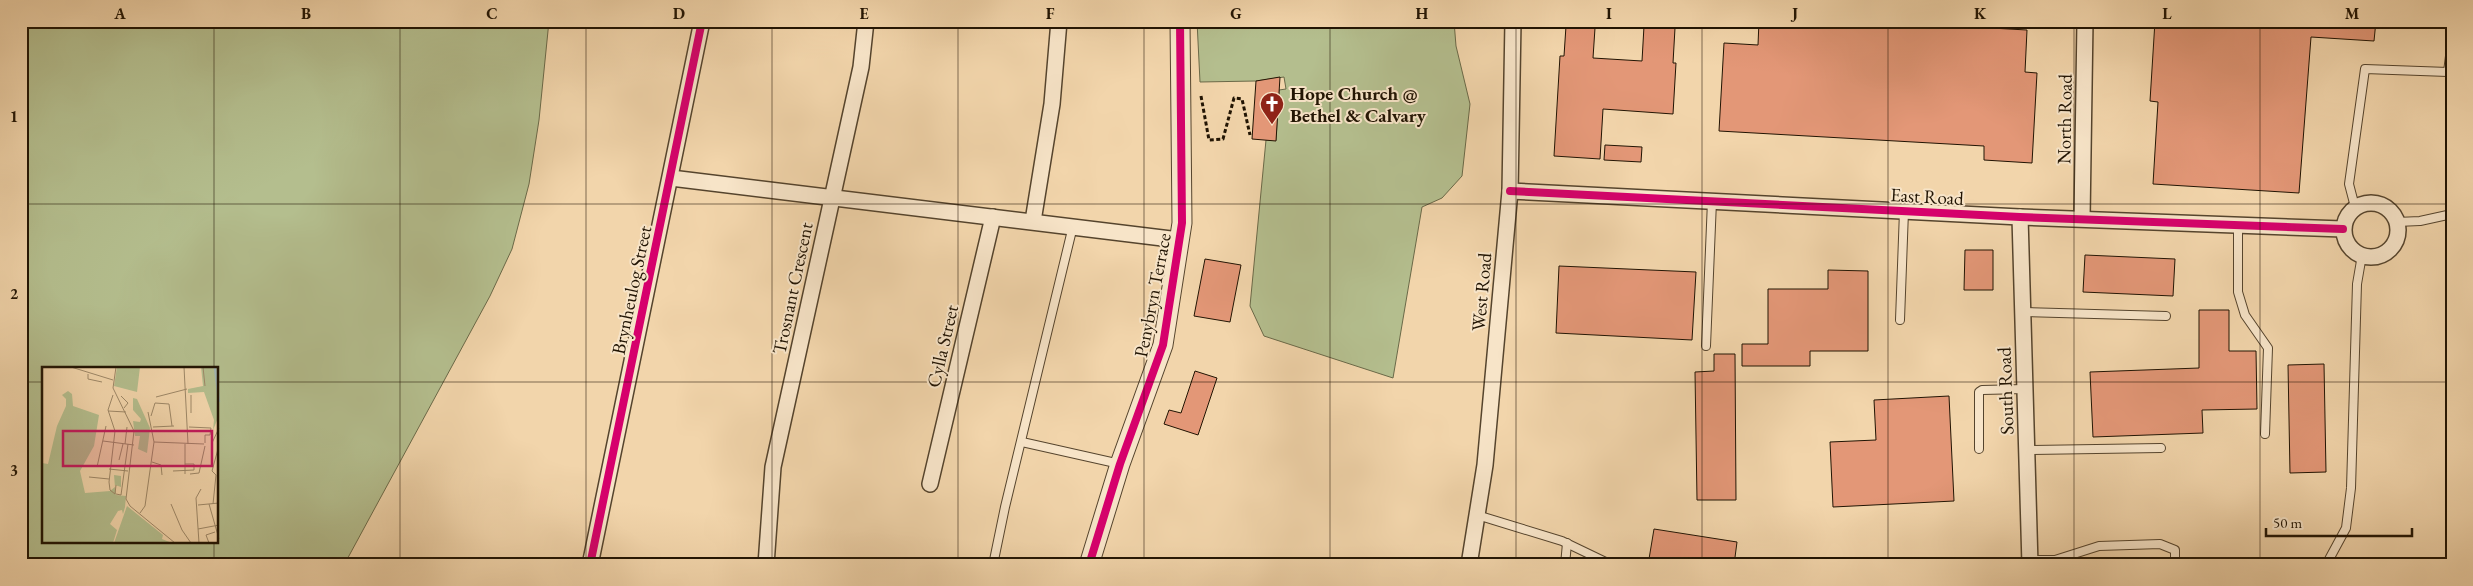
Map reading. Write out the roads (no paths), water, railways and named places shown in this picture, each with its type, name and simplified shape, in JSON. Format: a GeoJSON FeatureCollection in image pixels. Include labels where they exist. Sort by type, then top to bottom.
{"type":"FeatureCollection","features":[{"type":"Feature","properties":{"kind":"street","name":"Brynheulog Street"},"geometry":{"type":"LineString","coordinates":[[590,565],[702,21]]}},
{"type":"Feature","properties":{"kind":"street","name":"Trosnant Crescent"},"geometry":{"type":"LineString","coordinates":[[766,565],[774,467],[860,67],[866,21]]}},
{"type":"Feature","properties":{"kind":"street"},"geometry":{"type":"LineString","coordinates":[[1033,221],[1052,104],[1059,21]]}},
{"type":"Feature","properties":{"kind":"street","name":"Penybryn Terrace"},"geometry":{"type":"LineString","coordinates":[[1089,565],[1120,464],[1162,345],[1182,223],[1180,21]]}},
{"type":"Feature","properties":{"kind":"street","name":"West Road"},"geometry":{"type":"LineString","coordinates":[[1469,565],[1486,465],[1510,191],[1513,21]]}},
{"type":"Feature","properties":{"kind":"street","name":"North Road"},"geometry":{"type":"LineString","coordinates":[[2082,218],[2085,21]]}},
{"type":"Feature","properties":{"kind":"street"},"geometry":{"type":"LineString","coordinates":[[670,178],[1179,240]]}},
{"type":"Feature","properties":{"kind":"street","name":"East Road"},"geometry":{"type":"LineString","coordinates":[[1510,191],[2020,217],[2343,229]]}},
{"type":"Feature","properties":{"kind":"street"},"geometry":{"type":"LineString","coordinates":[[2362,203],[2380,203],[2387,208],[2397,222],[2397,238],[2393,246],[2379,256],[2362,256],[2348,245],[2343,229],[2348,213],[2355,207],[2362,203]]}},
{"type":"Feature","properties":{"kind":"street","name":"Cylla Street"},"geometry":{"type":"LineString","coordinates":[[930,484],[993,217]]}},
{"type":"Feature","properties":{"kind":"street","name":"South Road"},"geometry":{"type":"LineString","coordinates":[[2020,217],[2030,562]]}},
{"type":"Feature","properties":{"kind":"lane"},"geometry":{"type":"LineString","coordinates":[[2355,207],[2349,184],[2365,69],[2448,72],[2452,40]]}},
{"type":"Feature","properties":{"kind":"lane"},"geometry":{"type":"LineString","coordinates":[[1706,346],[1712,201]]}},
{"type":"Feature","properties":{"kind":"lane"},"geometry":{"type":"LineString","coordinates":[[1900,320],[1904,211]]}},
{"type":"Feature","properties":{"kind":"lane"},"geometry":{"type":"LineString","coordinates":[[2397,222],[2420,221],[2452,214]]}},
{"type":"Feature","properties":{"kind":"lane"},"geometry":{"type":"LineString","coordinates":[[2238,225],[2238,292],[2245,315],[2268,348],[2265,434]]}},
{"type":"Feature","properties":{"kind":"lane"},"geometry":{"type":"LineString","coordinates":[[993,565],[1074,226]]}},
{"type":"Feature","properties":{"kind":"lane"},"geometry":{"type":"LineString","coordinates":[[2326,565],[2346,528],[2351,488],[2358,284],[2362,256]]}},
{"type":"Feature","properties":{"kind":"lane"},"geometry":{"type":"LineString","coordinates":[[2022,312],[2166,316]]}},
{"type":"Feature","properties":{"kind":"lane"},"geometry":{"type":"LineString","coordinates":[[1979,449],[1979,392],[1982,390],[2025,389]]}},
{"type":"Feature","properties":{"kind":"lane"},"geometry":{"type":"LineString","coordinates":[[1022,442],[1120,464]]}},
{"type":"Feature","properties":{"kind":"lane"},"geometry":{"type":"LineString","coordinates":[[2026,450],[2161,448]]}},
{"type":"Feature","properties":{"kind":"lane"},"geometry":{"type":"LineString","coordinates":[[1477,515],[1568,543],[1612,565]]}},
{"type":"Feature","properties":{"kind":"lane"},"geometry":{"type":"LineString","coordinates":[[1565,565],[1568,543]]}},
{"type":"Feature","properties":{"kind":"lane"},"geometry":{"type":"LineString","coordinates":[[2030,562],[2055,560],[2099,546],[2160,544],[2175,550],[2175,565]]}},
{"type":"Feature","properties":{"kind":"place","name":"Hope Church @ Bethel & Calvary"},"geometry":{"type":"Point","coordinates":[1272,125]}}]}
